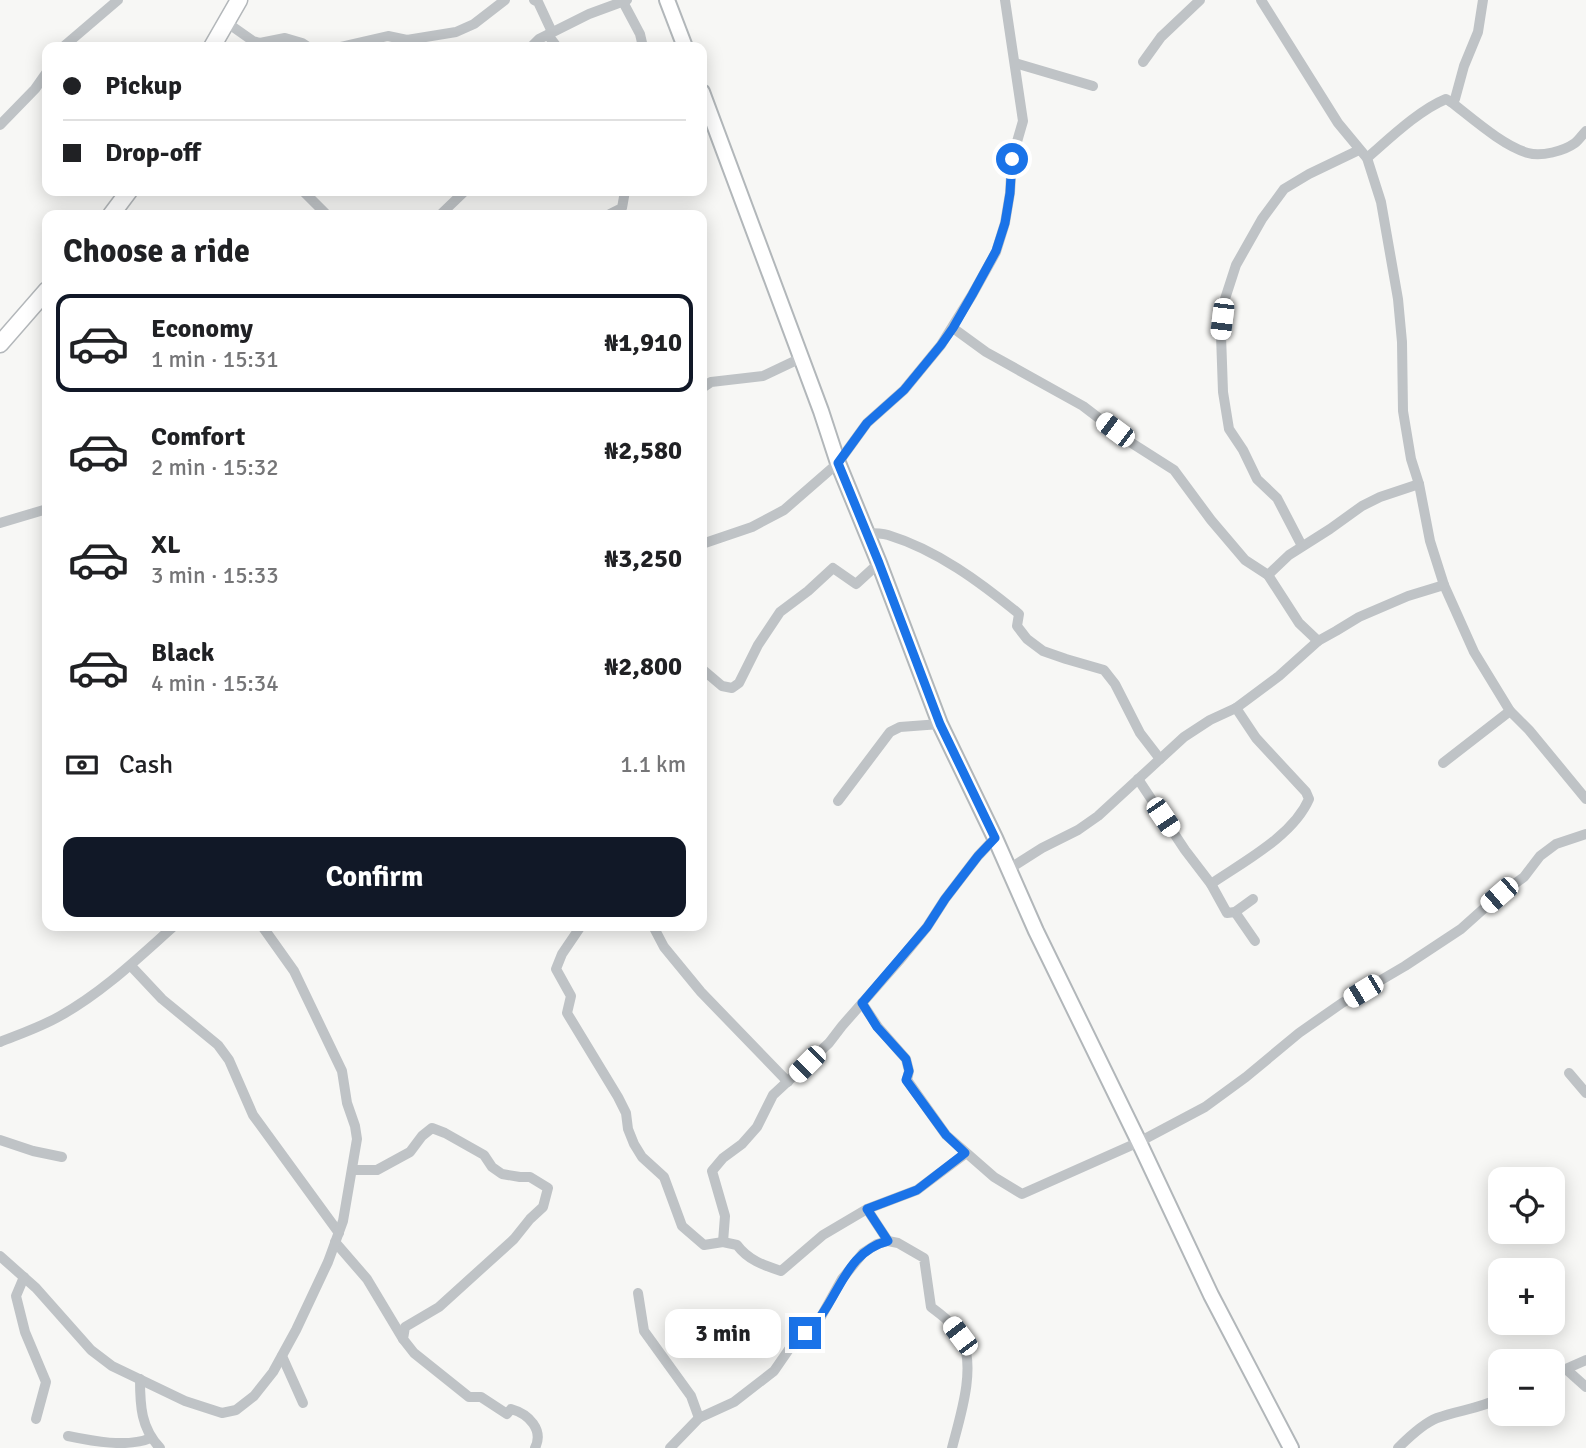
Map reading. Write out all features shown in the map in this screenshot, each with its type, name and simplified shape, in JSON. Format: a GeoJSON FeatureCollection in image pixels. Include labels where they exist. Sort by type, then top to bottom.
{"type":"FeatureCollection","features":[{"type":"Feature","properties":{"kind":"main road"},"geometry":{"type":"LineString","coordinates":[[215,42],[239,0]]}},
{"type":"Feature","properties":{"kind":"main road"},"geometry":{"type":"LineString","coordinates":[[667,0],[683,42]]}},
{"type":"Feature","properties":{"kind":"main road"},"geometry":{"type":"LineString","coordinates":[[707,105],[838,463],[940,724],[1211,1295],[1291,1448]]}},
{"type":"Feature","properties":{"kind":"main road"},"geometry":{"type":"LineString","coordinates":[[1,340],[42,295]]}},
{"type":"Feature","properties":{"kind":"street"},"geometry":{"type":"LineString","coordinates":[[69,42],[118,0]]}},
{"type":"Feature","properties":{"kind":"street"},"geometry":{"type":"LineString","coordinates":[[425,42],[456,33],[474,24],[505,0]]}},
{"type":"Feature","properties":{"kind":"street"},"geometry":{"type":"LineString","coordinates":[[534,0],[538,2],[554,42]]}},
{"type":"Feature","properties":{"kind":"street"},"geometry":{"type":"LineString","coordinates":[[707,542],[752,527],[784,510],[838,463],[867,423],[904,390],[953,328],[996,251],[1005,223],[1012,159],[1023,121],[1005,0]]}},
{"type":"Feature","properties":{"kind":"street"},"geometry":{"type":"LineString","coordinates":[[1143,62],[1161,37],[1200,0]]}},
{"type":"Feature","properties":{"kind":"street"},"geometry":{"type":"LineString","coordinates":[[1261,0],[1338,123],[1363,154],[1381,202],[1398,299],[1403,411],[1430,541],[1444,585],[1474,652],[1510,711],[1586,799]]}},
{"type":"Feature","properties":{"kind":"street"},"geometry":{"type":"LineString","coordinates":[[1451,102],[1455,99],[1464,66],[1478,32],[1483,0]]}},
{"type":"Feature","properties":{"kind":"street"},"geometry":{"type":"LineString","coordinates":[[536,42],[589,14],[625,1],[642,42]]}},
{"type":"Feature","properties":{"kind":"street"},"geometry":{"type":"LineString","coordinates":[[226,22],[256,42]]}},
{"type":"Feature","properties":{"kind":"street"},"geometry":{"type":"LineString","coordinates":[[362,42],[388,36],[417,42]]}},
{"type":"Feature","properties":{"kind":"street"},"geometry":{"type":"LineString","coordinates":[[265,42],[285,38],[299,42]]}},
{"type":"Feature","properties":{"kind":"street"},"geometry":{"type":"LineString","coordinates":[[1015,63],[1093,86]]}},
{"type":"Feature","properties":{"kind":"street"},"geometry":{"type":"LineString","coordinates":[[0,125],[42,79]]}},
{"type":"Feature","properties":{"kind":"street"},"geometry":{"type":"LineString","coordinates":[[1302,546],[1277,498],[1257,479],[1229,429],[1223,392],[1220,335],[1224,302],[1236,265],[1262,219],[1284,189],[1309,174],[1363,154],[1446,99],[1497,137],[1527,153],[1538,155],[1556,151],[1573,144],[1586,131]]}},
{"type":"Feature","properties":{"kind":"street"},"geometry":{"type":"LineString","coordinates":[[308,196],[322,210]]}},
{"type":"Feature","properties":{"kind":"street"},"geometry":{"type":"LineString","coordinates":[[445,210],[460,196]]}},
{"type":"Feature","properties":{"kind":"street"},"geometry":{"type":"LineString","coordinates":[[953,328],[986,352],[1083,406],[1130,442],[1174,470],[1211,520],[1245,559],[1268,575],[1299,623],[1318,640]]}},
{"type":"Feature","properties":{"kind":"street"},"geometry":{"type":"LineString","coordinates":[[707,385],[712,382],[763,376],[801,358]]}},
{"type":"Feature","properties":{"kind":"street"},"geometry":{"type":"LineString","coordinates":[[1268,575],[1289,555],[1362,506],[1419,484]]}},
{"type":"Feature","properties":{"kind":"street"},"geometry":{"type":"LineString","coordinates":[[0,523],[42,510]]}},
{"type":"Feature","properties":{"kind":"street"},"geometry":{"type":"LineString","coordinates":[[866,533],[886,534],[929,551],[990,590],[1019,614],[1017,626],[1027,639],[1042,651],[1104,670],[1115,684],[1140,733],[1160,759]]}},
{"type":"Feature","properties":{"kind":"street"},"geometry":{"type":"LineString","coordinates":[[707,673],[722,685],[732,688],[739,683],[780,612],[833,568],[856,584],[879,563]]}},
{"type":"Feature","properties":{"kind":"street"},"geometry":{"type":"LineString","coordinates":[[1009,869],[1098,816],[1184,737],[1210,720],[1236,708],[1279,676],[1318,640],[1359,617],[1408,596],[1444,585]]}},
{"type":"Feature","properties":{"kind":"street"},"geometry":{"type":"LineString","coordinates":[[1211,884],[1287,830],[1309,799],[1306,792],[1255,738],[1236,708]]}},
{"type":"Feature","properties":{"kind":"street"},"geometry":{"type":"LineString","coordinates":[[1443,763],[1510,711]]}},
{"type":"Feature","properties":{"kind":"street"},"geometry":{"type":"LineString","coordinates":[[838,801],[890,732],[900,727],[940,724]]}},
{"type":"Feature","properties":{"kind":"street"},"geometry":{"type":"LineString","coordinates":[[1138,779],[1211,884],[1227,913],[1235,912],[1254,899]]}},
{"type":"Feature","properties":{"kind":"street"},"geometry":{"type":"LineString","coordinates":[[862,1003],[877,1027],[906,1059],[909,1071],[906,1080],[946,1135],[994,1177],[1022,1194],[1139,1142],[1205,1107],[1299,1033],[1342,1003],[1461,929],[1524,877],[1540,856],[1556,844],[1586,834]]}},
{"type":"Feature","properties":{"kind":"street"},"geometry":{"type":"LineString","coordinates":[[723,1242],[725,1216],[712,1171],[757,1128],[774,1095],[829,1043],[927,927],[945,899],[995,838]]}},
{"type":"Feature","properties":{"kind":"street"},"geometry":{"type":"LineString","coordinates":[[1235,912],[1255,941]]}},
{"type":"Feature","properties":{"kind":"street"},"geometry":{"type":"LineString","coordinates":[[0,1042],[59,1017],[86,1000],[131,966],[169,931]]}},
{"type":"Feature","properties":{"kind":"street"},"geometry":{"type":"LineString","coordinates":[[0,1256],[36,1288],[91,1350],[112,1366],[185,1401],[222,1413],[236,1410],[254,1396],[282,1356],[328,1262],[343,1221],[357,1139],[342,1071],[294,971],[266,931]]}},
{"type":"Feature","properties":{"kind":"street"},"geometry":{"type":"LineString","coordinates":[[578,931],[562,954],[556,969],[571,996],[568,1013],[618,1097],[626,1113],[634,1144],[642,1157],[664,1177],[682,1226],[704,1245],[723,1242],[737,1245],[744,1254],[781,1271],[823,1235],[867,1209],[917,1190],[965,1153]]}},
{"type":"Feature","properties":{"kind":"street"},"geometry":{"type":"LineString","coordinates":[[656,931],[664,947],[701,992],[788,1082]]}},
{"type":"Feature","properties":{"kind":"street"},"geometry":{"type":"LineString","coordinates":[[131,966],[162,999],[218,1045],[229,1060],[253,1115],[367,1279],[414,1353],[469,1397],[481,1397],[508,1414],[511,1409],[522,1412],[540,1433],[536,1448]]}},
{"type":"Feature","properties":{"kind":"street"},"geometry":{"type":"LineString","coordinates":[[1569,1073],[1586,1093]]}},
{"type":"Feature","properties":{"kind":"street"},"geometry":{"type":"LineString","coordinates":[[352,1170],[377,1170],[410,1152],[432,1128],[484,1155],[492,1167],[502,1174],[530,1177],[548,1188],[543,1207],[514,1239],[439,1307],[405,1327],[403,1339]]}},
{"type":"Feature","properties":{"kind":"street"},"geometry":{"type":"LineString","coordinates":[[0,1140],[62,1157]]}},
{"type":"Feature","properties":{"kind":"street"},"geometry":{"type":"LineString","coordinates":[[867,1209],[888,1241]]}},
{"type":"Feature","properties":{"kind":"street"},"geometry":{"type":"LineString","coordinates":[[670,1448],[699,1418],[734,1402],[774,1371],[794,1342],[817,1324],[842,1279],[863,1252],[888,1241],[898,1243],[924,1258],[932,1307],[948,1320],[960,1336],[967,1353],[966,1381],[952,1448]]}},
{"type":"Feature","properties":{"kind":"street"},"geometry":{"type":"LineString","coordinates":[[24,1277],[16,1296],[25,1332],[46,1382],[36,1419]]}},
{"type":"Feature","properties":{"kind":"street"},"geometry":{"type":"LineString","coordinates":[[638,1293],[644,1331],[691,1396],[699,1418]]}},
{"type":"Feature","properties":{"kind":"street"},"geometry":{"type":"LineString","coordinates":[[282,1356],[303,1403]]}},
{"type":"Feature","properties":{"kind":"street"},"geometry":{"type":"LineString","coordinates":[[1586,1360],[1567,1370],[1586,1387]]}},
{"type":"Feature","properties":{"kind":"street"},"geometry":{"type":"LineString","coordinates":[[140,1379],[139,1407],[151,1438],[160,1448]]}},
{"type":"Feature","properties":{"kind":"street"},"geometry":{"type":"LineString","coordinates":[[1398,1448],[1409,1436],[1434,1419],[1488,1404]]}},
{"type":"Feature","properties":{"kind":"street"},"geometry":{"type":"LineString","coordinates":[[68,1436],[107,1443],[143,1442],[151,1438]]}},
{"type":"Feature","properties":{"kind":"route"},"geometry":{"type":"LineString","coordinates":[[805,1333],[817,1324],[842,1279],[863,1252],[888,1241],[867,1209],[917,1190],[965,1153],[946,1135],[906,1080],[909,1071],[906,1059],[877,1027],[862,1003],[927,927],[945,899],[995,838],[940,724],[838,463],[867,423],[904,390],[941,345],[972,295],[996,251],[1005,223],[1012,159]]}}]}
